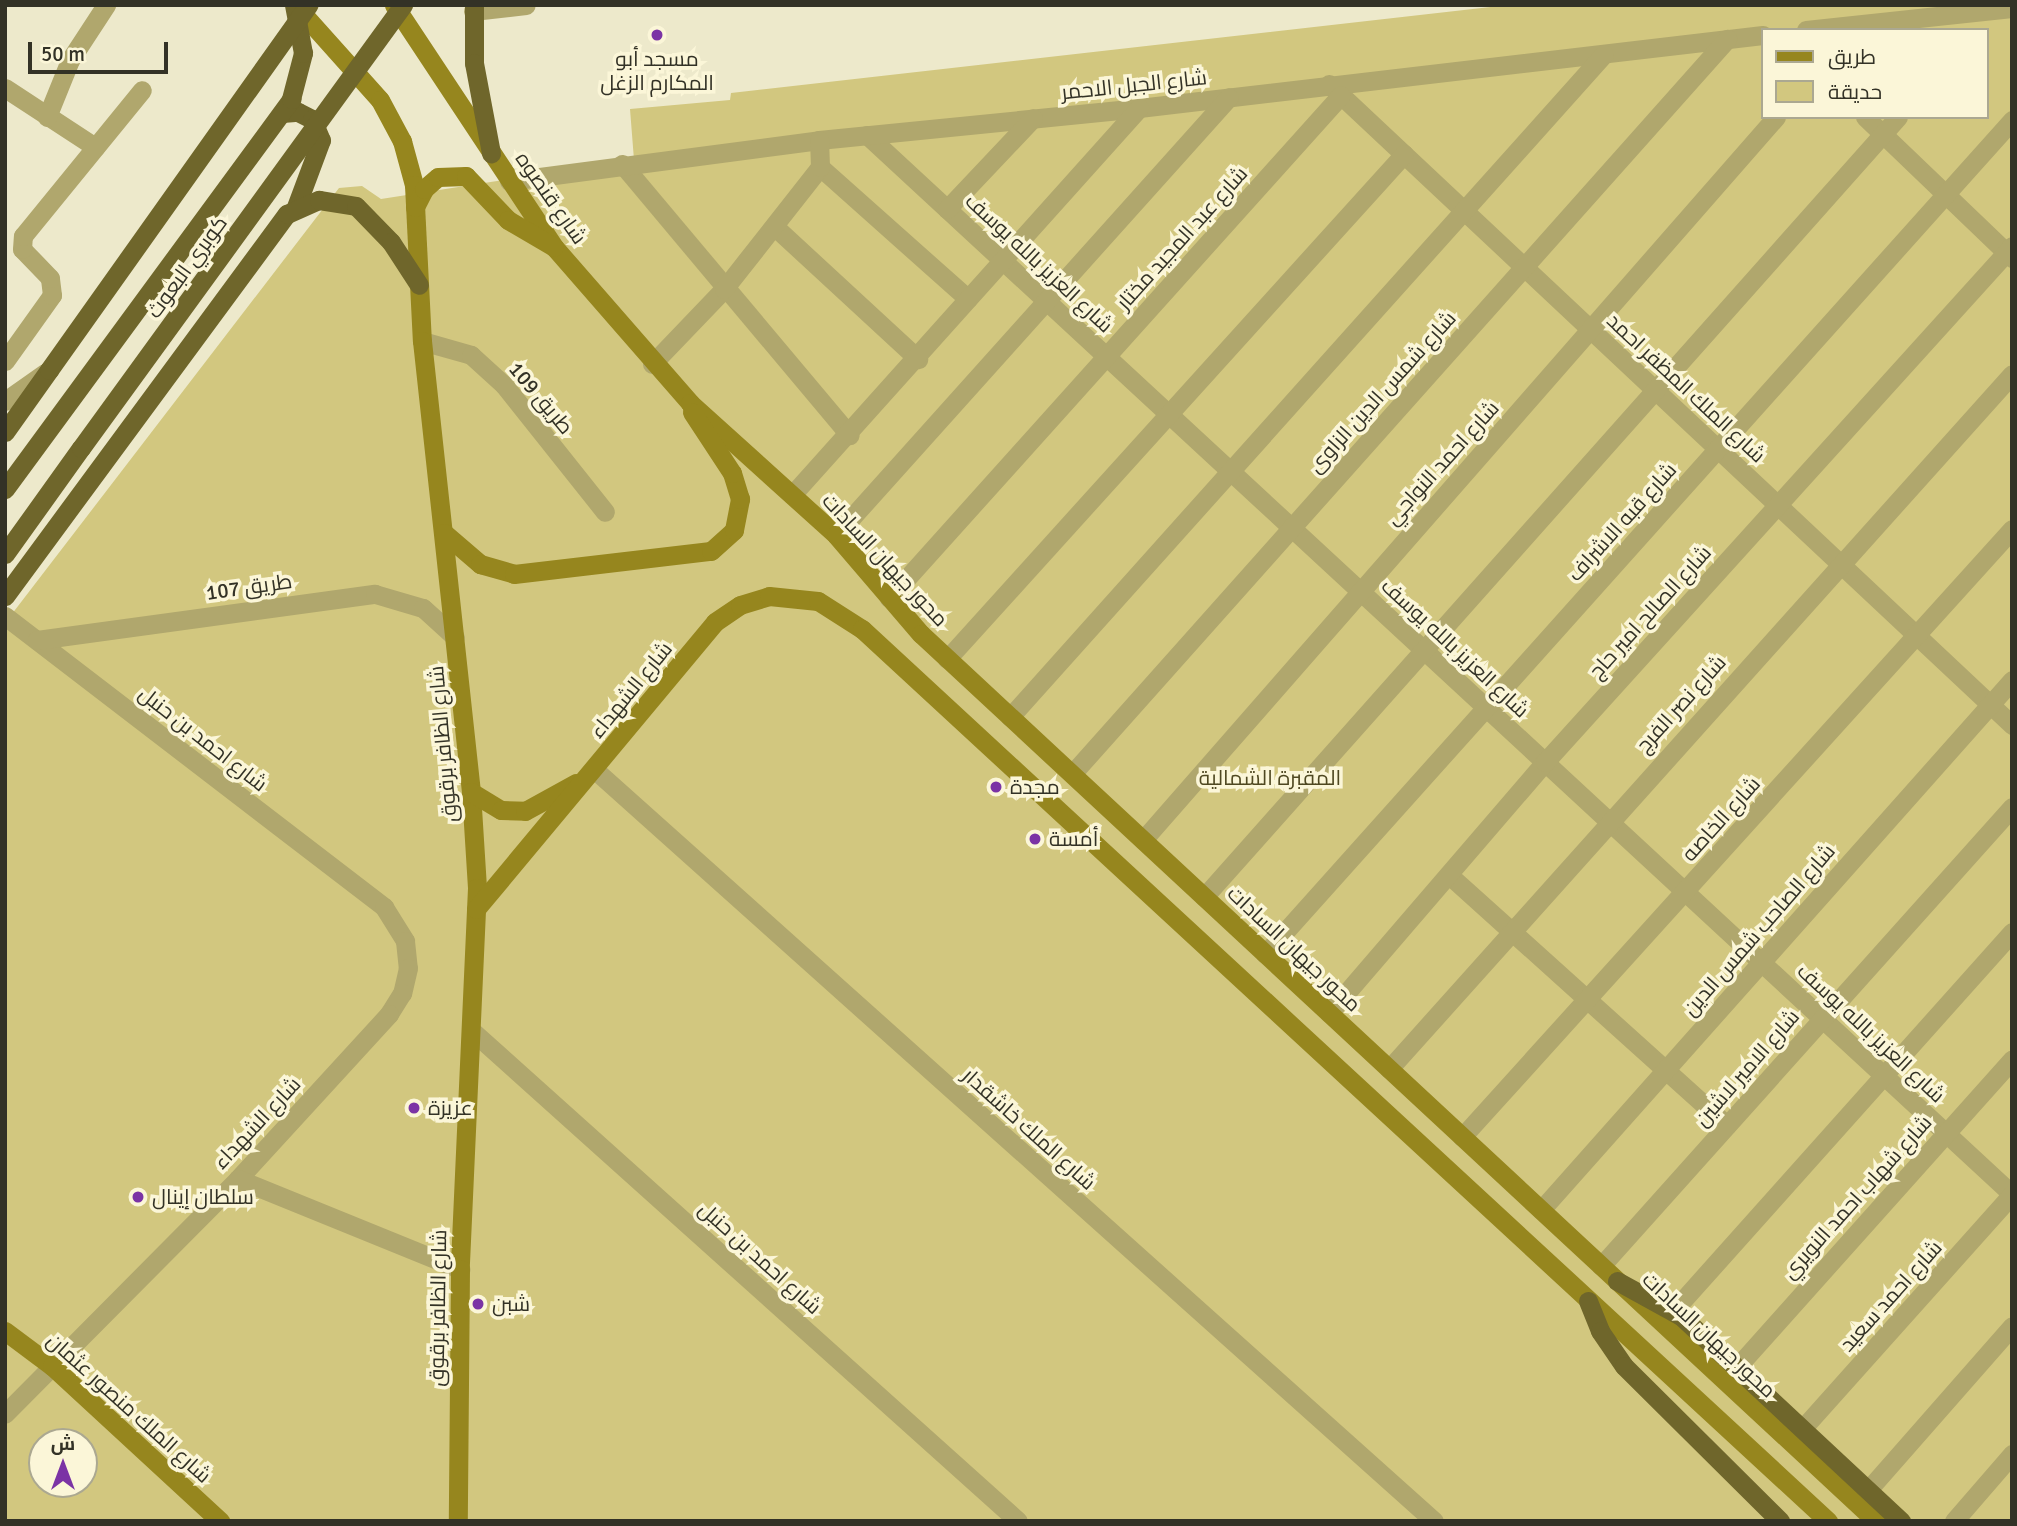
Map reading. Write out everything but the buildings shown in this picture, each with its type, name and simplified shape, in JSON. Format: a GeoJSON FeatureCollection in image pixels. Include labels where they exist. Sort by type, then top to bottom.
{"type":"FeatureCollection","features":[{"type":"Feature","properties":{"kind":"highway"},"geometry":{"type":"LineString","coordinates":[[5,489],[282,113],[301,69],[302,37],[295,5]]}},
{"type":"Feature","properties":{"kind":"highway"},"geometry":{"type":"LineString","coordinates":[[5,432],[308,5]]}},
{"type":"Feature","properties":{"kind":"highway","name":"كوبري البعوث"},"geometry":{"type":"LineString","coordinates":[[5,554],[403,5]]}},
{"type":"Feature","properties":{"kind":"highway"},"geometry":{"type":"LineString","coordinates":[[474,8],[474,63],[491,153]]}},
{"type":"Feature","properties":{"kind":"highway"},"geometry":{"type":"LineString","coordinates":[[282,113],[298,112],[312,119],[321,141],[296,208]]}},
{"type":"Feature","properties":{"kind":"highway"},"geometry":{"type":"LineString","coordinates":[[5,596],[278,222],[296,208],[332,200],[366,212],[419,285]]}},
{"type":"Feature","properties":{"kind":"highway"},"geometry":{"type":"LineString","coordinates":[[1617,1280],[1674,1310],[1901,1521]]}},
{"type":"Feature","properties":{"kind":"highway"},"geometry":{"type":"LineString","coordinates":[[1588,1301],[1604,1338],[1624,1366],[1780,1521]]}},
{"type":"Feature","properties":{"kind":"main road","name":"شارع الظافر برقوق"},"geometry":{"type":"LineString","coordinates":[[295,5],[380,100],[409,163],[415,206],[422,341],[471,792],[476,909],[460,1269],[458,1521]]}},
{"type":"Feature","properties":{"kind":"main road","name":"شارع قنصوه"},"geometry":{"type":"LineString","coordinates":[[394,5],[555,247],[652,364],[690,403]]}},
{"type":"Feature","properties":{"kind":"main road"},"geometry":{"type":"LineString","coordinates":[[415,206],[424,189],[438,177],[466,176],[508,220],[555,247]]}},
{"type":"Feature","properties":{"kind":"main road"},"geometry":{"type":"LineString","coordinates":[[444,533],[480,564],[514,574],[711,551],[734,530],[740,499],[732,473],[699,428],[690,403]]}},
{"type":"Feature","properties":{"kind":"main road","name":"محور جيهان السادات"},"geometry":{"type":"LineString","coordinates":[[690,403],[836,536],[888,598],[947,659],[1875,1521]]}},
{"type":"Feature","properties":{"kind":"main road","name":"شارع الشهداء"},"geometry":{"type":"LineString","coordinates":[[476,909],[595,770],[706,633],[740,605],[769,596],[802,597],[862,629],[1588,1301]]}},
{"type":"Feature","properties":{"kind":"main road"},"geometry":{"type":"LineString","coordinates":[[471,792],[501,810],[525,811],[595,770]]}},
{"type":"Feature","properties":{"kind":"main road"},"geometry":{"type":"LineString","coordinates":[[1588,1301],[1828,1521]]}},
{"type":"Feature","properties":{"kind":"main road","name":"شارع الملك منصور عثمان"},"geometry":{"type":"LineString","coordinates":[[5,1331],[52,1366],[220,1521]]}},
{"type":"Feature","properties":{"kind":"street"},"geometry":{"type":"LineString","coordinates":[[47,117],[70,60],[106,5]]}},
{"type":"Feature","properties":{"kind":"street"},"geometry":{"type":"LineString","coordinates":[[474,8],[526,5]]}},
{"type":"Feature","properties":{"kind":"street"},"geometry":{"type":"LineString","coordinates":[[1824,28],[2012,8]]}},
{"type":"Feature","properties":{"kind":"street"},"geometry":{"type":"LineString","coordinates":[[1975,28],[1989,10]]}},
{"type":"Feature","properties":{"kind":"street","name":"شارع الجبل الاحمر"},"geometry":{"type":"LineString","coordinates":[[509,181],[819,140],[1229,97],[1335,89],[1762,35]]}},
{"type":"Feature","properties":{"kind":"street","name":"شارع شمس الدين الزاوى"},"geometry":{"type":"LineString","coordinates":[[1072,774],[1727,39]]}},
{"type":"Feature","properties":{"kind":"street"},"geometry":{"type":"LineString","coordinates":[[1010,717],[1604,54]]}},
{"type":"Feature","properties":{"kind":"street"},"geometry":{"type":"LineString","coordinates":[[5,88],[95,147]]}},
{"type":"Feature","properties":{"kind":"street","name":"شارع الملك المظفر احمد"},"geometry":{"type":"LineString","coordinates":[[1335,89],[2012,725]]}},
{"type":"Feature","properties":{"kind":"street","name":"شارع عبد المجيد مختار"},"geometry":{"type":"LineString","coordinates":[[888,598],[1106,356],[1335,89]]}},
{"type":"Feature","properties":{"kind":"street"},"geometry":{"type":"LineString","coordinates":[[5,361],[52,295],[50,278],[22,249],[23,236],[142,90]]}},
{"type":"Feature","properties":{"kind":"street"},"geometry":{"type":"LineString","coordinates":[[836,536],[1229,97]]}},
{"type":"Feature","properties":{"kind":"street"},"geometry":{"type":"LineString","coordinates":[[792,495],[918,359],[968,299],[1139,108]]}},
{"type":"Feature","properties":{"kind":"street"},"geometry":{"type":"LineString","coordinates":[[947,209],[1034,118]]}},
{"type":"Feature","properties":{"kind":"street","name":"شارع احمد النواجي"},"geometry":{"type":"LineString","coordinates":[[1143,840],[1358,590],[1591,330],[1774,119]]}},
{"type":"Feature","properties":{"kind":"street"},"geometry":{"type":"LineString","coordinates":[[1867,119],[2010,252]]}},
{"type":"Feature","properties":{"kind":"street"},"geometry":{"type":"LineString","coordinates":[[1204,897],[1896,119]]}},
{"type":"Feature","properties":{"kind":"street","name":"شارع قبه الاشراف"},"geometry":{"type":"LineString","coordinates":[[1265,954],[2012,120]]}},
{"type":"Feature","properties":{"kind":"street","name":"شارع العزيز بالله يوسف"},"geometry":{"type":"LineString","coordinates":[[867,135],[2012,1194]]}},
{"type":"Feature","properties":{"kind":"street"},"geometry":{"type":"LineString","coordinates":[[652,364],[724,289],[820,167],[819,140]]}},
{"type":"Feature","properties":{"kind":"street"},"geometry":{"type":"LineString","coordinates":[[947,659],[1404,154]]}},
{"type":"Feature","properties":{"kind":"street"},"geometry":{"type":"LineString","coordinates":[[622,164],[849,435]]}},
{"type":"Feature","properties":{"kind":"street"},"geometry":{"type":"LineString","coordinates":[[820,167],[968,299]]}},
{"type":"Feature","properties":{"kind":"street"},"geometry":{"type":"LineString","coordinates":[[775,227],[918,359]]}},
{"type":"Feature","properties":{"kind":"street","name":"شارع الصالح امير حاج"},"geometry":{"type":"LineString","coordinates":[[1329,1013],[1545,762],[2010,252]]}},
{"type":"Feature","properties":{"kind":"street","name":"طريق 109"},"geometry":{"type":"LineString","coordinates":[[422,341],[471,355],[504,385],[605,512]]}},
{"type":"Feature","properties":{"kind":"street"},"geometry":{"type":"LineString","coordinates":[[5,401],[49,370]]}},
{"type":"Feature","properties":{"kind":"street","name":"شارع نصر الفرج"},"geometry":{"type":"LineString","coordinates":[[1389,1069],[1839,562],[2012,374]]}},
{"type":"Feature","properties":{"kind":"street","name":"شارع الخاصه"},"geometry":{"type":"LineString","coordinates":[[1462,1137],[1588,1002],[2012,529]]}},
{"type":"Feature","properties":{"kind":"street","name":"طريق 107"},"geometry":{"type":"LineString","coordinates":[[37,640],[375,594],[423,608],[455,637]]}},
{"type":"Feature","properties":{"kind":"street","name":"شارع احمد بن حنبل"},"geometry":{"type":"LineString","coordinates":[[5,616],[373,899]]}},
{"type":"Feature","properties":{"kind":"street","name":"شارع الصاحب شمس الدين"},"geometry":{"type":"LineString","coordinates":[[1541,1210],[2012,680]]}},
{"type":"Feature","properties":{"kind":"street","name":"شارع الملك خاشقدار"},"geometry":{"type":"LineString","coordinates":[[595,770],[1434,1521]]}},
{"type":"Feature","properties":{"kind":"street","name":"شارع الامير لاشين"},"geometry":{"type":"LineString","coordinates":[[1601,1266],[2012,807]]}},
{"type":"Feature","properties":{"kind":"street"},"geometry":{"type":"LineString","coordinates":[[1449,875],[1508,932],[1668,1070],[1727,1125]]}},
{"type":"Feature","properties":{"kind":"street","name":"شارع الشهداء"},"geometry":{"type":"LineString","coordinates":[[5,1414],[238,1179],[389,1014],[402,993],[408,968],[405,941],[393,917],[373,899]]}},
{"type":"Feature","properties":{"kind":"street"},"geometry":{"type":"LineString","coordinates":[[1674,1310],[2012,932]]}},
{"type":"Feature","properties":{"kind":"street","name":"شارع احمد بن حنبل"},"geometry":{"type":"LineString","coordinates":[[471,1030],[1018,1521]]}},
{"type":"Feature","properties":{"kind":"street","name":"شارع شهاب احمد النويري"},"geometry":{"type":"LineString","coordinates":[[1737,1367],[2012,1059]]}},
{"type":"Feature","properties":{"kind":"street"},"geometry":{"type":"LineString","coordinates":[[238,1179],[460,1269]]}},
{"type":"Feature","properties":{"kind":"street","name":"شارع احمد سعيد"},"geometry":{"type":"LineString","coordinates":[[1803,1428],[2012,1194]]}},
{"type":"Feature","properties":{"kind":"street"},"geometry":{"type":"LineString","coordinates":[[1868,1490],[2012,1325]]}},
{"type":"Feature","properties":{"kind":"street"},"geometry":{"type":"LineString","coordinates":[[1954,1521],[2012,1454]]}},
{"type":"Feature","properties":{"kind":"green space","name":"المقبرة الشمالية"},"geometry":{"type":"Polygon","coordinates":[[[1508,5],[2012,5],[2012,1521],[5,1521],[5,623],[339,188],[362,186],[381,199],[634,160],[630,109],[730,100],[731,93],[1508,5]]]}},
{"type":"Feature","properties":{"kind":"place","name":"مسجد أبو المكارم الزغل"},"geometry":{"type":"Point","coordinates":[657,35]}},
{"type":"Feature","properties":{"kind":"place","name":"مجدة"},"geometry":{"type":"Point","coordinates":[996,787]}},
{"type":"Feature","properties":{"kind":"place","name":"أمسة"},"geometry":{"type":"Point","coordinates":[1035,839]}},
{"type":"Feature","properties":{"kind":"place","name":"عزيزة"},"geometry":{"type":"Point","coordinates":[414,1108]}},
{"type":"Feature","properties":{"kind":"place","name":"سلطان إينال"},"geometry":{"type":"Point","coordinates":[138,1197]}},
{"type":"Feature","properties":{"kind":"place","name":"شبن"},"geometry":{"type":"Point","coordinates":[478,1304]}}]}
